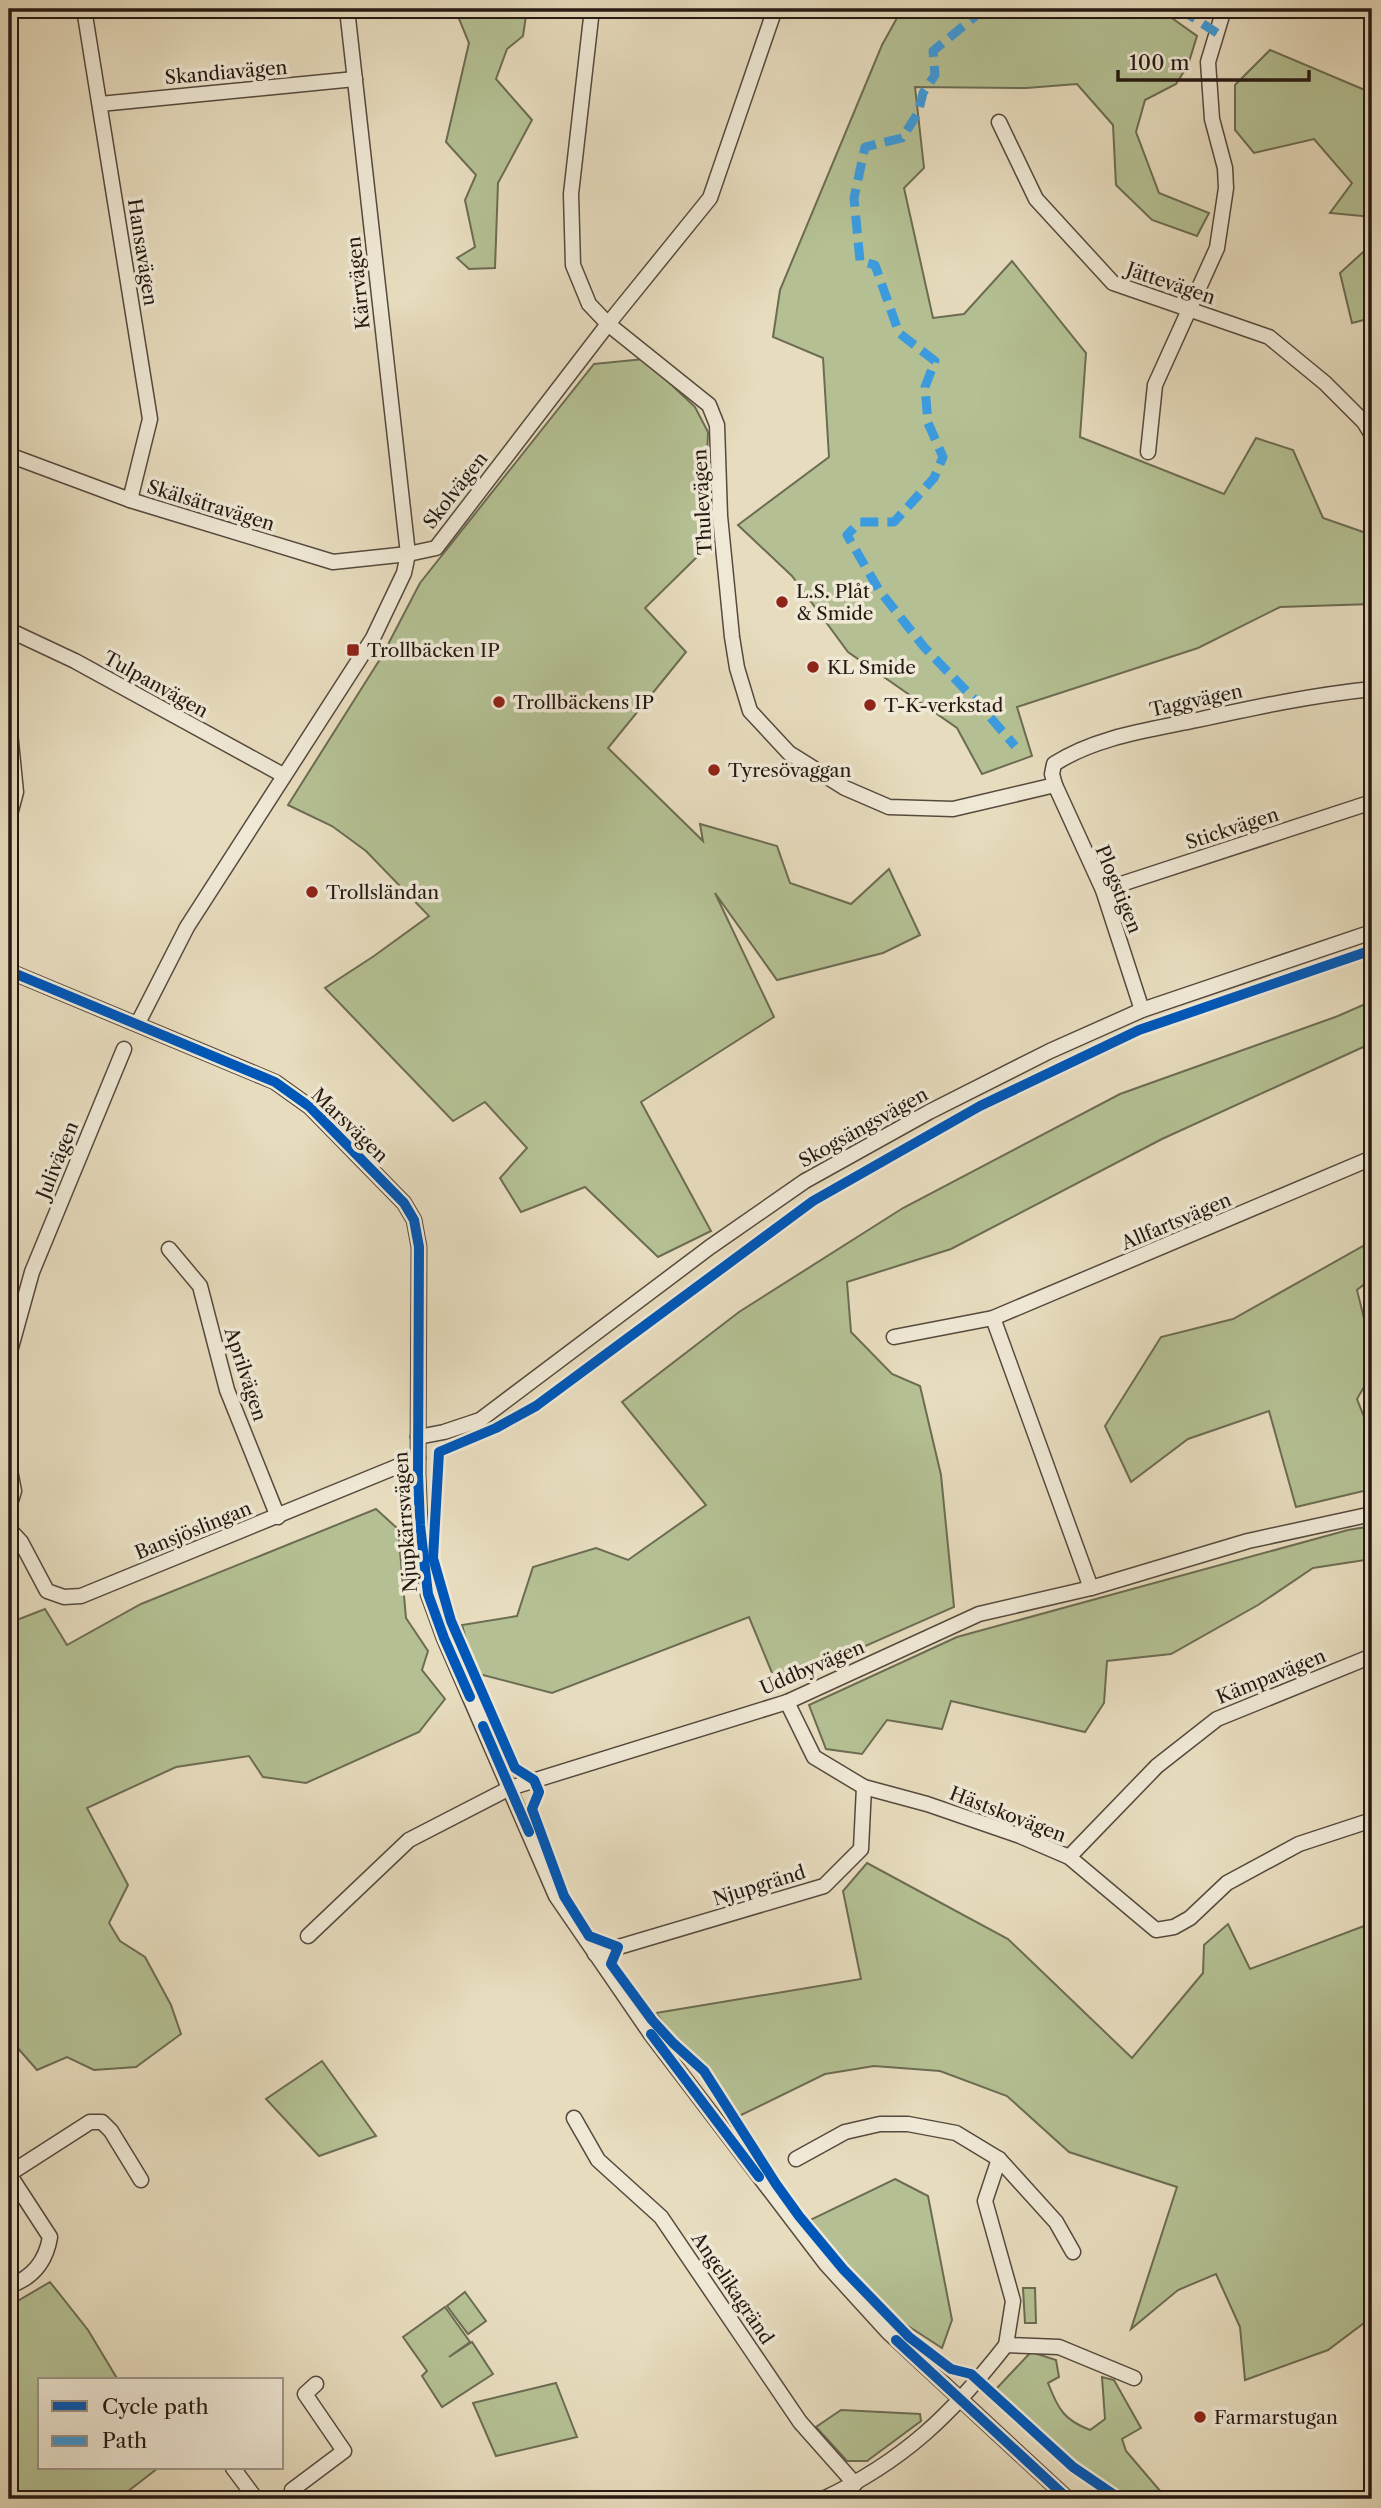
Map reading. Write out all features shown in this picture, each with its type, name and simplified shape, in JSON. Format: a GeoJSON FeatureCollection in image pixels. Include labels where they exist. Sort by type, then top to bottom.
{"type":"FeatureCollection","features":[{"type":"Feature","properties":{"kind":"street","name":"Hansavägen"},"geometry":{"type":"LineString","coordinates":[[84,9],[150,419],[130,500]]}},
{"type":"Feature","properties":{"kind":"street","name":"Kärrvägen"},"geometry":{"type":"LineString","coordinates":[[347,9],[408,554]]}},
{"type":"Feature","properties":{"kind":"street","name":"Thulevägen"},"geometry":{"type":"LineString","coordinates":[[592,9],[571,194],[573,265],[589,304],[608,324],[709,405],[717,425],[720,516],[732,637],[737,668],[750,711],[789,753],[821,774],[889,807],[953,809],[1055,785]]}},
{"type":"Feature","properties":{"kind":"street","name":"Skolvägen"},"geometry":{"type":"LineString","coordinates":[[408,554],[436,548],[608,324],[710,198],[775,9]]}},
{"type":"Feature","properties":{"kind":"street"},"geometry":{"type":"LineString","coordinates":[[1148,452],[1155,385],[1217,248],[1226,188],[1225,168],[1212,119],[1208,62],[1224,9]]}},
{"type":"Feature","properties":{"kind":"street","name":"Skandiavägen"},"geometry":{"type":"LineString","coordinates":[[100,104],[355,79]]}},
{"type":"Feature","properties":{"kind":"street","name":"Jättevägen"},"geometry":{"type":"LineString","coordinates":[[999,122],[1036,199],[1113,283],[1269,337],[1325,383],[1364,422],[1372,435]]}},
{"type":"Feature","properties":{"kind":"street","name":"Skälsätravägen"},"geometry":{"type":"LineString","coordinates":[[9,455],[130,500],[333,562],[408,554]]}},
{"type":"Feature","properties":{"kind":"street"},"geometry":{"type":"LineString","coordinates":[[138,1023],[187,927],[373,638],[404,573],[408,554]]}},
{"type":"Feature","properties":{"kind":"street","name":"Tulpanvägen"},"geometry":{"type":"LineString","coordinates":[[9,629],[75,661],[283,775]]}},
{"type":"Feature","properties":{"kind":"street","name":"Taggvägen"},"geometry":{"type":"LineString","coordinates":[[1055,785],[1052,774],[1054,764],[1083,749],[1132,733],[1319,694],[1372,689]]}},
{"type":"Feature","properties":{"kind":"street"},"geometry":{"type":"LineString","coordinates":[[9,722],[16,792],[9,818]]}},
{"type":"Feature","properties":{"kind":"street","name":"Plogstigen"},"geometry":{"type":"LineString","coordinates":[[1055,785],[1103,890],[1142,1010]]}},
{"type":"Feature","properties":{"kind":"street","name":"Stickvägen"},"geometry":{"type":"LineString","coordinates":[[1103,890],[1372,802]]}},
{"type":"Feature","properties":{"kind":"street","name":"Skogsängsvägen"},"geometry":{"type":"LineString","coordinates":[[418,1437],[480,1420],[710,1247],[805,1181],[929,1112],[1050,1051],[1142,1010],[1372,932]]}},
{"type":"Feature","properties":{"kind":"street","name":"Marsvägen"},"geometry":{"type":"LineString","coordinates":[[9,971],[275,1082],[310,1107],[404,1203],[414,1220],[419,1247],[418,1437]]}},
{"type":"Feature","properties":{"kind":"street","name":"Julivägen"},"geometry":{"type":"LineString","coordinates":[[9,1355],[32,1272],[124,1049]]}},
{"type":"Feature","properties":{"kind":"street","name":"Allfartsvägen"},"geometry":{"type":"LineString","coordinates":[[894,1337],[993,1318],[1370,1164]]}},
{"type":"Feature","properties":{"kind":"street","name":"Aprilvägen"},"geometry":{"type":"LineString","coordinates":[[169,1249],[200,1286],[228,1390],[278,1517]]}},
{"type":"Feature","properties":{"kind":"street"},"geometry":{"type":"LineString","coordinates":[[993,1318],[1091,1588]]}},
{"type":"Feature","properties":{"kind":"street","name":"Njupkärrsvägen"},"geometry":{"type":"LineString","coordinates":[[418,1437],[420,1525],[428,1594],[444,1638],[556,1896],[658,2044],[826,2264],[888,2332],[1068,2499]]}},
{"type":"Feature","properties":{"kind":"street","name":"Bansjöslingan"},"geometry":{"type":"LineString","coordinates":[[9,1529],[21,1542],[47,1591],[64,1597],[81,1596],[418,1458]]}},
{"type":"Feature","properties":{"kind":"street"},"geometry":{"type":"LineString","coordinates":[[9,1465],[14,1491],[9,1507]]}},
{"type":"Feature","properties":{"kind":"street","name":"Uddbyvägen"},"geometry":{"type":"LineString","coordinates":[[308,1936],[409,1840],[510,1788],[787,1702],[979,1614],[1091,1588],[1248,1541],[1372,1514]]}},
{"type":"Feature","properties":{"kind":"street","name":"Kämpavägen"},"geometry":{"type":"LineString","coordinates":[[1069,1857],[1157,1766],[1217,1719],[1372,1656]]}},
{"type":"Feature","properties":{"kind":"street","name":"Hästskovägen"},"geometry":{"type":"LineString","coordinates":[[787,1702],[814,1757],[863,1787],[927,1804],[1009,1832],[1069,1857],[1156,1930],[1174,1927],[1190,1918],[1227,1883],[1299,1844],[1372,1820]]}},
{"type":"Feature","properties":{"kind":"street","name":"Njupgränd"},"geometry":{"type":"LineString","coordinates":[[595,1954],[824,1886],[861,1849],[863,1787]]}},
{"type":"Feature","properties":{"kind":"street","name":"Angelikagränd"},"geometry":{"type":"LineString","coordinates":[[574,2118],[598,2160],[661,2217],[800,2422],[855,2484]]}},
{"type":"Feature","properties":{"kind":"street"},"geometry":{"type":"LineString","coordinates":[[9,2286],[25,2279],[36,2270],[43,2261],[50,2237],[9,2174],[90,2122],[102,2122],[141,2180]]}},
{"type":"Feature","properties":{"kind":"street"},"geometry":{"type":"LineString","coordinates":[[796,2159],[845,2132],[880,2124],[908,2124],[956,2133],[999,2159],[1056,2222],[1073,2252]]}},
{"type":"Feature","properties":{"kind":"street"},"geometry":{"type":"LineString","coordinates":[[822,2499],[855,2484],[914,2445],[961,2399],[1006,2345],[1013,2301],[985,2201],[999,2159]]}},
{"type":"Feature","properties":{"kind":"street"},"geometry":{"type":"LineString","coordinates":[[1006,2345],[1059,2347],[1134,2378]]}},
{"type":"Feature","properties":{"kind":"street"},"geometry":{"type":"LineString","coordinates":[[295,2495],[344,2451],[305,2393],[316,2384]]}},
{"type":"Feature","properties":{"kind":"street"},"geometry":{"type":"LineString","coordinates":[[234,2470],[256,2499]]}},
{"type":"Feature","properties":{"kind":"green space"},"geometry":{"type":"Polygon","coordinates":[[[455,9],[527,9],[523,36],[507,49],[496,79],[532,120],[498,183],[495,268],[469,269],[457,258],[475,247],[465,200],[476,175],[446,142],[469,43],[455,9]]]}},
{"type":"Feature","properties":{"kind":"green space"},"geometry":{"type":"Polygon","coordinates":[[[902,9],[1162,9],[1197,36],[1188,65],[1176,84],[1145,100],[1136,132],[1159,193],[1209,213],[1197,236],[1152,220],[1116,185],[1113,125],[1077,84],[1026,88],[915,87],[924,168],[904,188],[933,318],[964,314],[1012,261],[1086,353],[1080,437],[1224,494],[1256,438],[1293,450],[1323,518],[1372,535],[1372,604],[1280,607],[1198,648],[1017,707],[1032,756],[982,774],[957,728],[848,652],[792,576],[738,525],[829,457],[823,358],[773,337],[780,290],[882,45],[902,9]]]}},
{"type":"Feature","properties":{"kind":"green space"},"geometry":{"type":"Polygon","coordinates":[[[1270,50],[1372,93],[1372,217],[1330,213],[1352,183],[1314,139],[1254,153],[1235,130],[1235,85],[1270,50]]]}},
{"type":"Feature","properties":{"kind":"green space"},"geometry":{"type":"Polygon","coordinates":[[[1372,244],[1372,318],[1352,323],[1340,273],[1372,244]]]}},
{"type":"Feature","properties":{"kind":"green space","name":"Trollbäckens IP"},"geometry":{"type":"Polygon","coordinates":[[[644,359],[695,407],[708,432],[703,551],[645,608],[686,652],[608,748],[703,841],[700,824],[777,846],[790,883],[851,904],[889,869],[920,935],[883,953],[777,980],[715,893],[774,1017],[641,1102],[711,1231],[658,1257],[585,1187],[521,1212],[500,1178],[527,1148],[485,1102],[453,1121],[325,988],[429,916],[366,851],[332,826],[288,805],[382,656],[420,583],[594,364],[644,359]]]}},
{"type":"Feature","properties":{"kind":"green space"},"geometry":{"type":"Polygon","coordinates":[[[1372,1001],[1372,1043],[1162,1139],[951,1249],[847,1282],[851,1332],[892,1374],[920,1386],[941,1475],[954,1607],[777,1685],[749,1617],[552,1693],[475,1673],[462,1625],[517,1616],[533,1567],[596,1548],[628,1560],[706,1505],[622,1402],[739,1312],[903,1208],[1120,1094],[1338,1016],[1372,1001]]]}},
{"type":"Feature","properties":{"kind":"green space"},"geometry":{"type":"Polygon","coordinates":[[[1372,1241],[1372,1278],[1357,1290],[1372,1351],[1372,1373],[1357,1399],[1372,1437],[1372,1489],[1296,1507],[1269,1411],[1188,1439],[1131,1482],[1105,1426],[1161,1337],[1233,1319],[1372,1241]]]}},
{"type":"Feature","properties":{"kind":"green space"},"geometry":{"type":"Polygon","coordinates":[[[376,1509],[398,1529],[406,1618],[428,1651],[422,1670],[445,1699],[419,1732],[306,1783],[263,1777],[249,1756],[176,1767],[87,1808],[128,1885],[109,1923],[120,1941],[145,1957],[171,2005],[181,2034],[136,2067],[94,2070],[67,2057],[37,2070],[9,2038],[9,1623],[45,1609],[67,1645],[141,1604],[376,1509]]]}},
{"type":"Feature","properties":{"kind":"green space"},"geometry":{"type":"Polygon","coordinates":[[[1372,1526],[1372,1559],[1313,1568],[1258,1605],[1171,1654],[1107,1661],[1104,1703],[1085,1732],[951,1701],[942,1729],[887,1720],[862,1754],[826,1749],[809,1705],[957,1637],[1348,1530],[1372,1526]]]}},
{"type":"Feature","properties":{"kind":"green space"},"geometry":{"type":"Polygon","coordinates":[[[867,1863],[1008,1939],[1132,2058],[1203,1973],[1204,1945],[1228,1924],[1250,1969],[1372,1923],[1372,2317],[1328,2350],[1245,2380],[1240,2327],[1216,2274],[1178,2290],[1131,2329],[1177,2187],[1069,2152],[1007,2096],[940,2071],[874,2066],[825,2074],[735,2118],[656,2013],[861,1979],[843,1891],[867,1863]]]}},
{"type":"Feature","properties":{"kind":"green space"},"geometry":{"type":"Polygon","coordinates":[[[322,2061],[376,2136],[319,2156],[266,2099],[322,2061]]]}},
{"type":"Feature","properties":{"kind":"green space"},"geometry":{"type":"Polygon","coordinates":[[[895,2179],[928,2196],[952,2320],[942,2348],[905,2324],[836,2256],[808,2221],[895,2179]]]}},
{"type":"Feature","properties":{"kind":"green space"},"geometry":{"type":"Polygon","coordinates":[[[50,2282],[88,2330],[117,2378],[38,2378],[38,2470],[155,2470],[118,2499],[9,2499],[9,2306],[50,2282]]]}},
{"type":"Feature","properties":{"kind":"green space"},"geometry":{"type":"Polygon","coordinates":[[[1023,2288],[1035,2288],[1036,2323],[1025,2323],[1023,2288]]]}},
{"type":"Feature","properties":{"kind":"green space"},"geometry":{"type":"Polygon","coordinates":[[[465,2292],[486,2321],[468,2334],[447,2306],[465,2292]]]}},
{"type":"Feature","properties":{"kind":"green space"},"geometry":{"type":"Polygon","coordinates":[[[445,2307],[470,2342],[449,2357],[472,2342],[493,2374],[442,2407],[422,2376],[427,2371],[403,2337],[445,2307]]]}},
{"type":"Feature","properties":{"kind":"green space"},"geometry":{"type":"Polygon","coordinates":[[[1031,2352],[1056,2360],[1059,2377],[1048,2383],[1055,2400],[1068,2418],[1090,2430],[1105,2419],[1102,2377],[1114,2380],[1141,2428],[1122,2439],[1126,2451],[1167,2499],[1126,2499],[1070,2462],[996,2389],[1031,2352]]]}},
{"type":"Feature","properties":{"kind":"green space"},"geometry":{"type":"Polygon","coordinates":[[[556,2383],[577,2437],[496,2456],[473,2403],[556,2383]]]}},
{"type":"Feature","properties":{"kind":"green space"},"geometry":{"type":"Polygon","coordinates":[[[841,2410],[920,2414],[921,2421],[867,2461],[847,2461],[816,2427],[841,2410]]]}},
{"type":"Feature","properties":{"kind":"marked path"},"geometry":{"type":"LineString","coordinates":[[984,9],[933,51],[935,75],[923,93],[918,113],[902,138],[865,147],[854,198],[860,261],[875,265],[899,333],[935,361],[925,387],[928,423],[943,457],[934,478],[894,522],[860,522],[847,535],[879,590],[924,647],[1015,746]]}},
{"type":"Feature","properties":{"kind":"marked path"},"geometry":{"type":"LineString","coordinates":[[1180,9],[1217,33]]}},
{"type":"Feature","properties":{"kind":"cycle path"},"geometry":{"type":"LineString","coordinates":[[1120,2499],[1073,2467],[971,2374],[951,2369],[909,2337],[843,2269],[776,2184],[704,2071],[652,2020],[611,1964],[618,1947],[589,1936],[564,1896],[532,1809],[539,1792],[534,1780],[515,1768],[451,1621],[433,1558],[439,1452],[496,1428],[536,1406],[813,1201],[980,1106],[1139,1030],[1372,950]]}},
{"type":"Feature","properties":{"kind":"cycle path"},"geometry":{"type":"LineString","coordinates":[[9,971],[275,1082],[310,1107],[404,1203],[414,1220],[419,1247],[418,1474],[420,1525],[428,1594],[470,1697]]}},
{"type":"Feature","properties":{"kind":"cycle path"},"geometry":{"type":"LineString","coordinates":[[483,1726],[529,1832]]}},
{"type":"Feature","properties":{"kind":"cycle path"},"geometry":{"type":"LineString","coordinates":[[651,2034],[759,2177]]}},
{"type":"Feature","properties":{"kind":"cycle path"},"geometry":{"type":"LineString","coordinates":[[896,2340],[1068,2499]]}},
{"type":"Feature","properties":{"kind":"place","name":"L.S. Plåt & Smide"},"geometry":{"type":"Point","coordinates":[782,602]}},
{"type":"Feature","properties":{"kind":"place","name":"Trollbäcken IP"},"geometry":{"type":"Point","coordinates":[353,650]}},
{"type":"Feature","properties":{"kind":"place","name":"KL Smide"},"geometry":{"type":"Point","coordinates":[813,667]}},
{"type":"Feature","properties":{"kind":"place","name":"Trollbäckens IP"},"geometry":{"type":"Point","coordinates":[499,702]}},
{"type":"Feature","properties":{"kind":"place","name":"T-K-verkstad"},"geometry":{"type":"Point","coordinates":[870,705]}},
{"type":"Feature","properties":{"kind":"place","name":"Tyresövaggan"},"geometry":{"type":"Point","coordinates":[714,770]}},
{"type":"Feature","properties":{"kind":"place","name":"Trollsländan"},"geometry":{"type":"Point","coordinates":[312,892]}},
{"type":"Feature","properties":{"kind":"place","name":"Farmarstugan"},"geometry":{"type":"Point","coordinates":[1200,2417]}}]}
